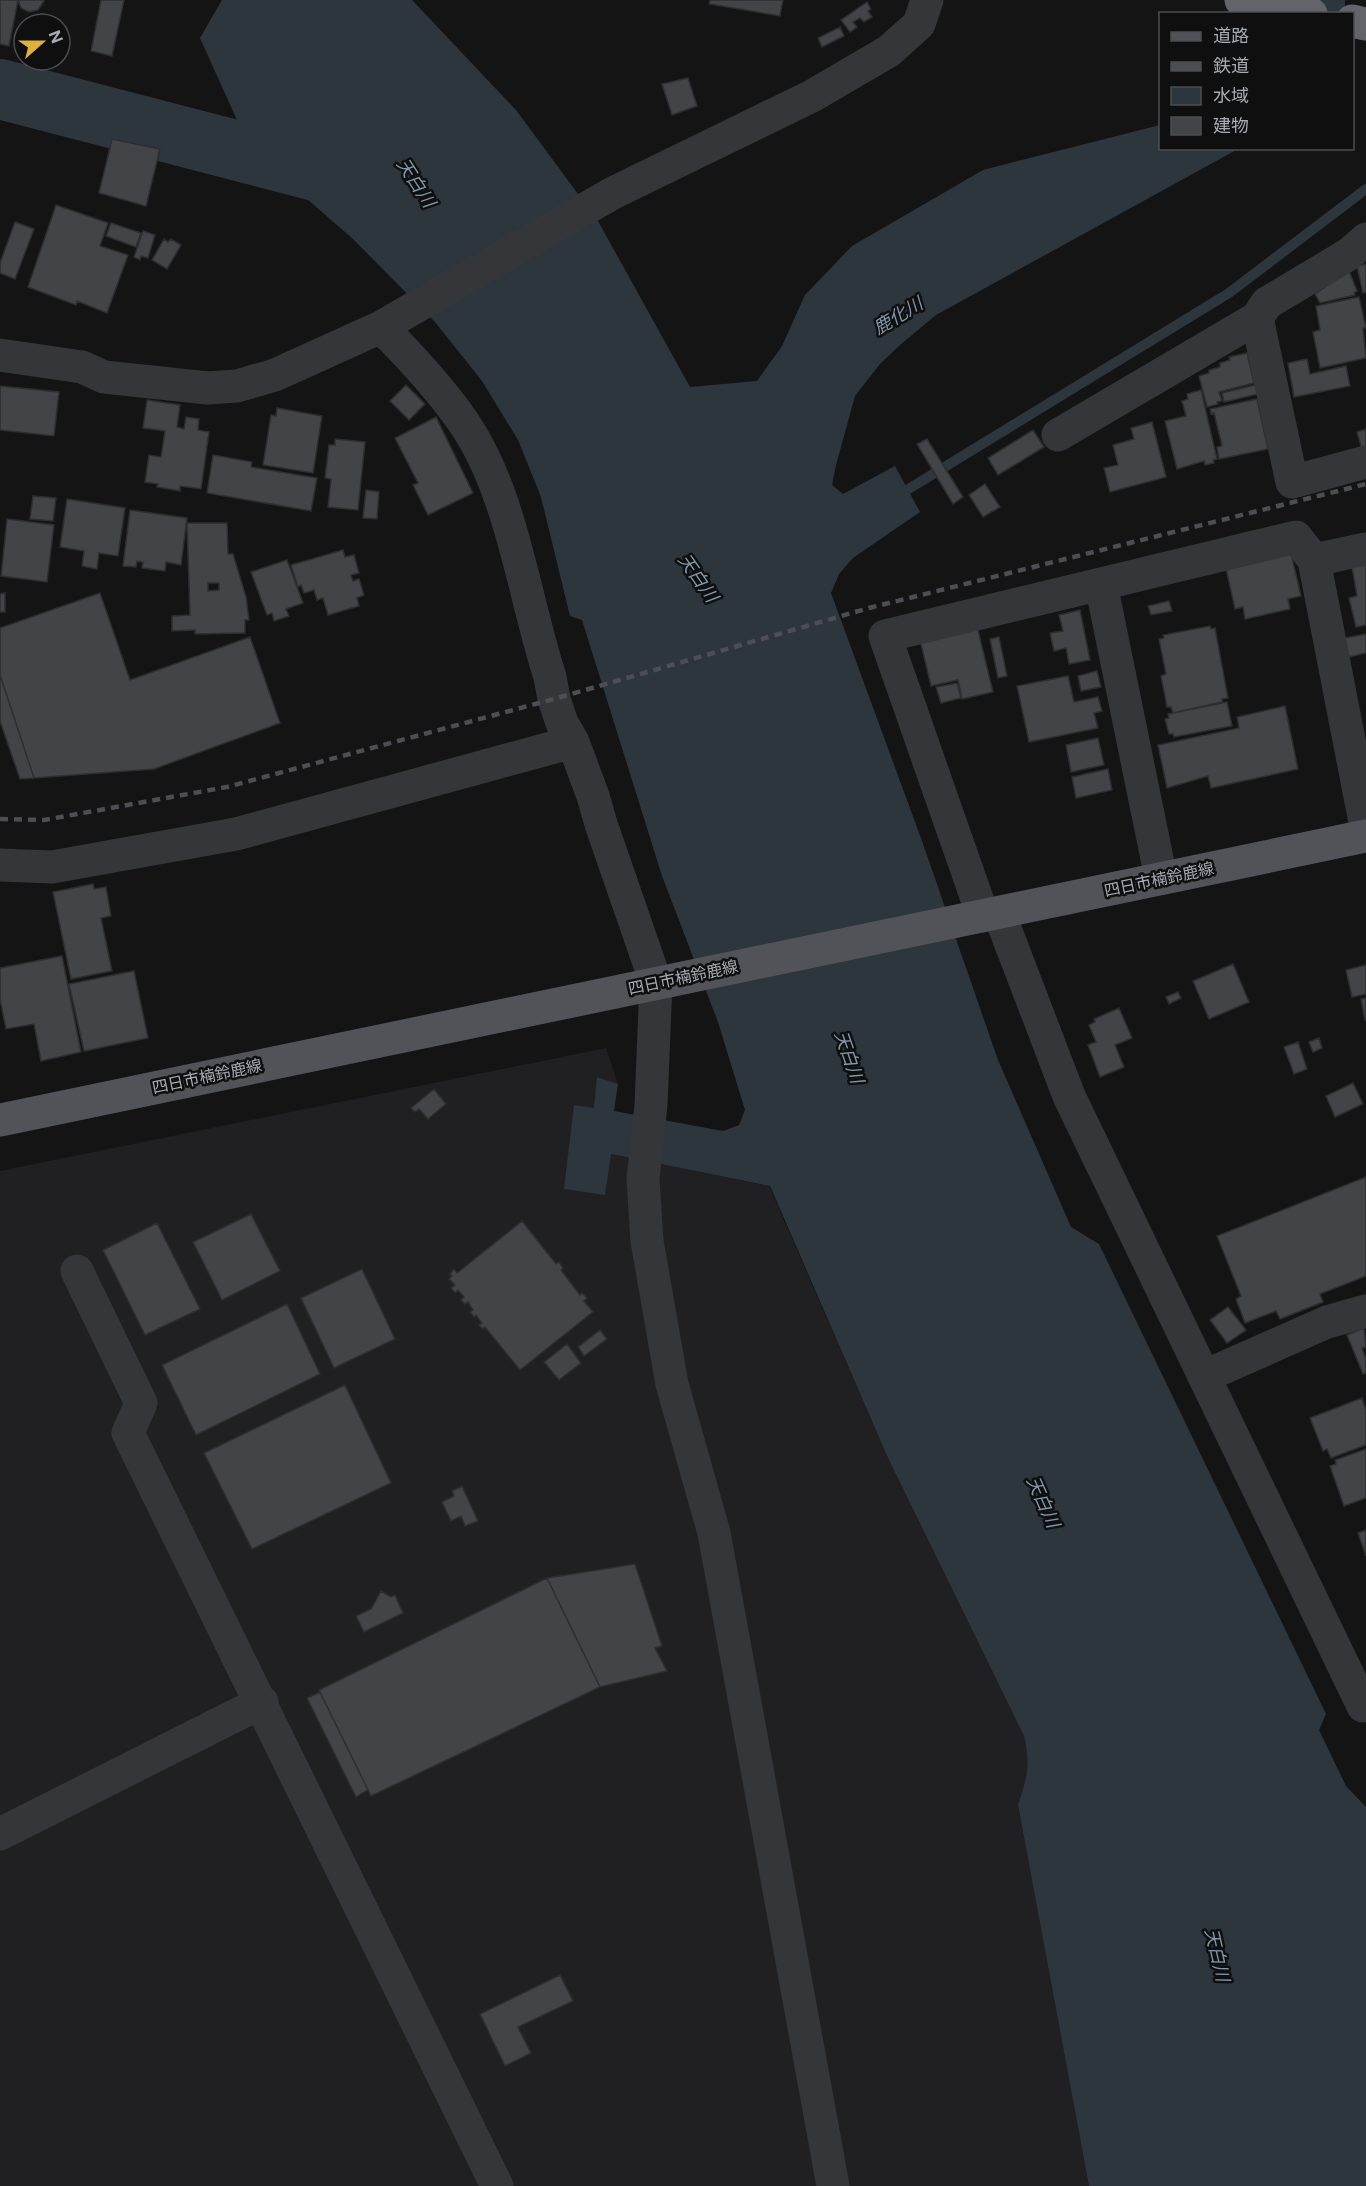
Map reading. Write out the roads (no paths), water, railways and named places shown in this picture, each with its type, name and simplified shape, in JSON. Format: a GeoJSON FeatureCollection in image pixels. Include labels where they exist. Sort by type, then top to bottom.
{"type":"FeatureCollection","features":[{"type":"Feature","properties":{"kind":"highway"},"geometry":{"type":"LineString","coordinates":[[1241,0],[1301,12]]}},
{"type":"Feature","properties":{"kind":"main road","name":"四日市楠鈴鹿線"},"geometry":{"type":"LineString","coordinates":[[0,1120],[1366,836]]}},
{"type":"Feature","properties":{"kind":"street"},"geometry":{"type":"LineString","coordinates":[[0,355],[82,367],[104,377],[208,388],[237,386],[275,375],[381,327],[613,193],[812,96],[889,51],[919,24],[927,0]]}},
{"type":"Feature","properties":{"kind":"street"},"geometry":{"type":"LineString","coordinates":[[1058,435],[1257,318],[1268,303],[1349,254],[1366,238]]}},
{"type":"Feature","properties":{"kind":"street"},"geometry":{"type":"LineString","coordinates":[[1257,318],[1292,482],[1366,462]]}},
{"type":"Feature","properties":{"kind":"street"},"geometry":{"type":"LineString","coordinates":[[381,327],[421,367],[465,424],[484,459],[505,512],[562,723],[573,742],[669,980],[651,1105],[644,1179],[647,1241],[672,1384],[714,1533],[833,2186]]}},
{"type":"Feature","properties":{"kind":"street"},"geometry":{"type":"LineString","coordinates":[[1366,827],[1314,560],[1296,537],[885,636],[984,916],[1363,1706],[1366,1705]]}},
{"type":"Feature","properties":{"kind":"street"},"geometry":{"type":"LineString","coordinates":[[1314,560],[1366,549]]}},
{"type":"Feature","properties":{"kind":"street"},"geometry":{"type":"LineString","coordinates":[[1101,584],[1161,878]]}},
{"type":"Feature","properties":{"kind":"street"},"geometry":{"type":"LineString","coordinates":[[0,865],[52,867],[236,834],[573,742]]}},
{"type":"Feature","properties":{"kind":"street"},"geometry":{"type":"LineString","coordinates":[[77,1271],[141,1403],[128,1433],[262,1702],[497,2186]]}},
{"type":"Feature","properties":{"kind":"street"},"geometry":{"type":"LineString","coordinates":[[1205,1376],[1326,1322],[1366,1311]]}},
{"type":"Feature","properties":{"kind":"street"},"geometry":{"type":"LineString","coordinates":[[0,1834],[262,1702]]}},
{"type":"Feature","properties":{"kind":"water"},"geometry":{"type":"Polygon","coordinates":[[[222,0],[412,0],[516,110],[598,221],[690,387],[757,381],[782,346],[805,295],[852,246],[983,170],[1159,125],[1159,150],[1236,150],[936,315],[880,364],[855,396],[832,485],[843,494],[895,466],[920,512],[853,558],[839,574],[831,593],[922,841],[998,1060],[1071,1227],[1099,1244],[1326,1714],[1319,1730],[1346,1786],[1366,1807],[1366,2186],[1089,2186],[1018,1805],[1027,1771],[1024,1736],[888,1458],[770,1186],[611,1154],[605,1195],[564,1189],[574,1105],[594,1108],[597,1077],[618,1084],[614,1111],[723,1131],[739,1125],[745,1110],[718,1022],[662,876],[582,620],[570,616],[541,497],[518,440],[482,381],[435,322],[353,239],[275,171],[246,140],[200,38],[222,0]]]}},
{"type":"Feature","properties":{"kind":"water"},"geometry":{"type":"Polygon","coordinates":[[[1276,0],[1345,0],[1345,12],[1274,12],[1276,0]]]}},
{"type":"Feature","properties":{"kind":"waterway"},"geometry":{"type":"LineString","coordinates":[[0,89],[342,178]]}},
{"type":"Feature","properties":{"kind":"waterway"},"geometry":{"type":"LineString","coordinates":[[897,496],[1229,293],[1366,189]]}},
{"type":"Feature","properties":{"kind":"railway"},"geometry":{"type":"LineString","coordinates":[[0,819],[44,820],[227,787],[554,699],[869,608],[1366,484]]}},
{"type":"Feature","properties":{"kind":"water label","name":"天白川"},"geometry":{"type":"Point","coordinates":[416,183]}},
{"type":"Feature","properties":{"kind":"water label","name":"鹿化川"},"geometry":{"type":"Point","coordinates":[898,316]}},
{"type":"Feature","properties":{"kind":"water label","name":"天白川"},"geometry":{"type":"Point","coordinates":[698,578]}},
{"type":"Feature","properties":{"kind":"water label","name":"天白川"},"geometry":{"type":"Point","coordinates":[849,1057]}},
{"type":"Feature","properties":{"kind":"water label","name":"天白川"},"geometry":{"type":"Point","coordinates":[1043,1502]}},
{"type":"Feature","properties":{"kind":"water label","name":"天白川"},"geometry":{"type":"Point","coordinates":[1217,1955]}}]}
